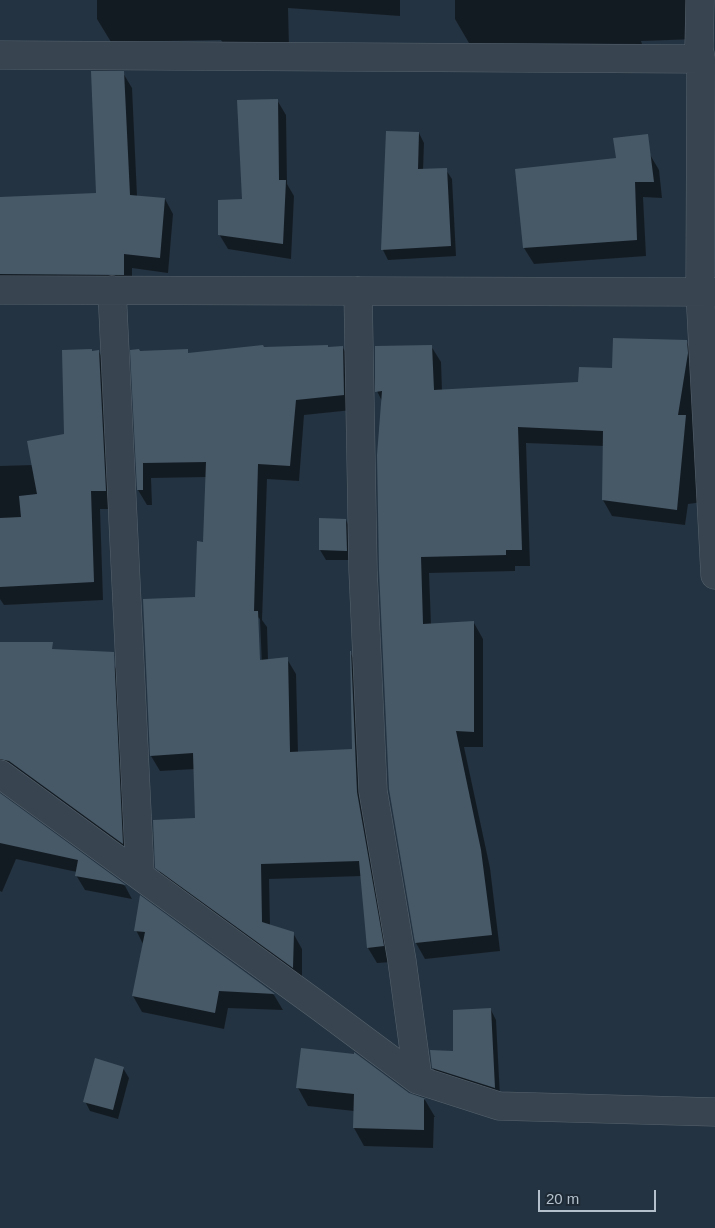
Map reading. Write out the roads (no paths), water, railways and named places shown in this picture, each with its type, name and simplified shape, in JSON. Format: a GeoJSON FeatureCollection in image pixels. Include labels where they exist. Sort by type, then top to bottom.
{"type":"FeatureCollection","features":[{"type":"Feature","properties":{"kind":"street"},"geometry":{"type":"LineString","coordinates":[[700,0],[705,52],[708,292],[715,575]]}},
{"type":"Feature","properties":{"kind":"street"},"geometry":{"type":"LineString","coordinates":[[0,54],[705,52]]}},
{"type":"Feature","properties":{"kind":"street"},"geometry":{"type":"LineString","coordinates":[[0,290],[708,292]]}},
{"type":"Feature","properties":{"kind":"street"},"geometry":{"type":"LineString","coordinates":[[112,290],[140,876]]}},
{"type":"Feature","properties":{"kind":"street"},"geometry":{"type":"LineString","coordinates":[[358,291],[363,570],[373,792],[402,961],[418,1080]]}},
{"type":"Feature","properties":{"kind":"street"},"geometry":{"type":"LineString","coordinates":[[0,774],[418,1080],[499,1106],[715,1112]]}}]}
